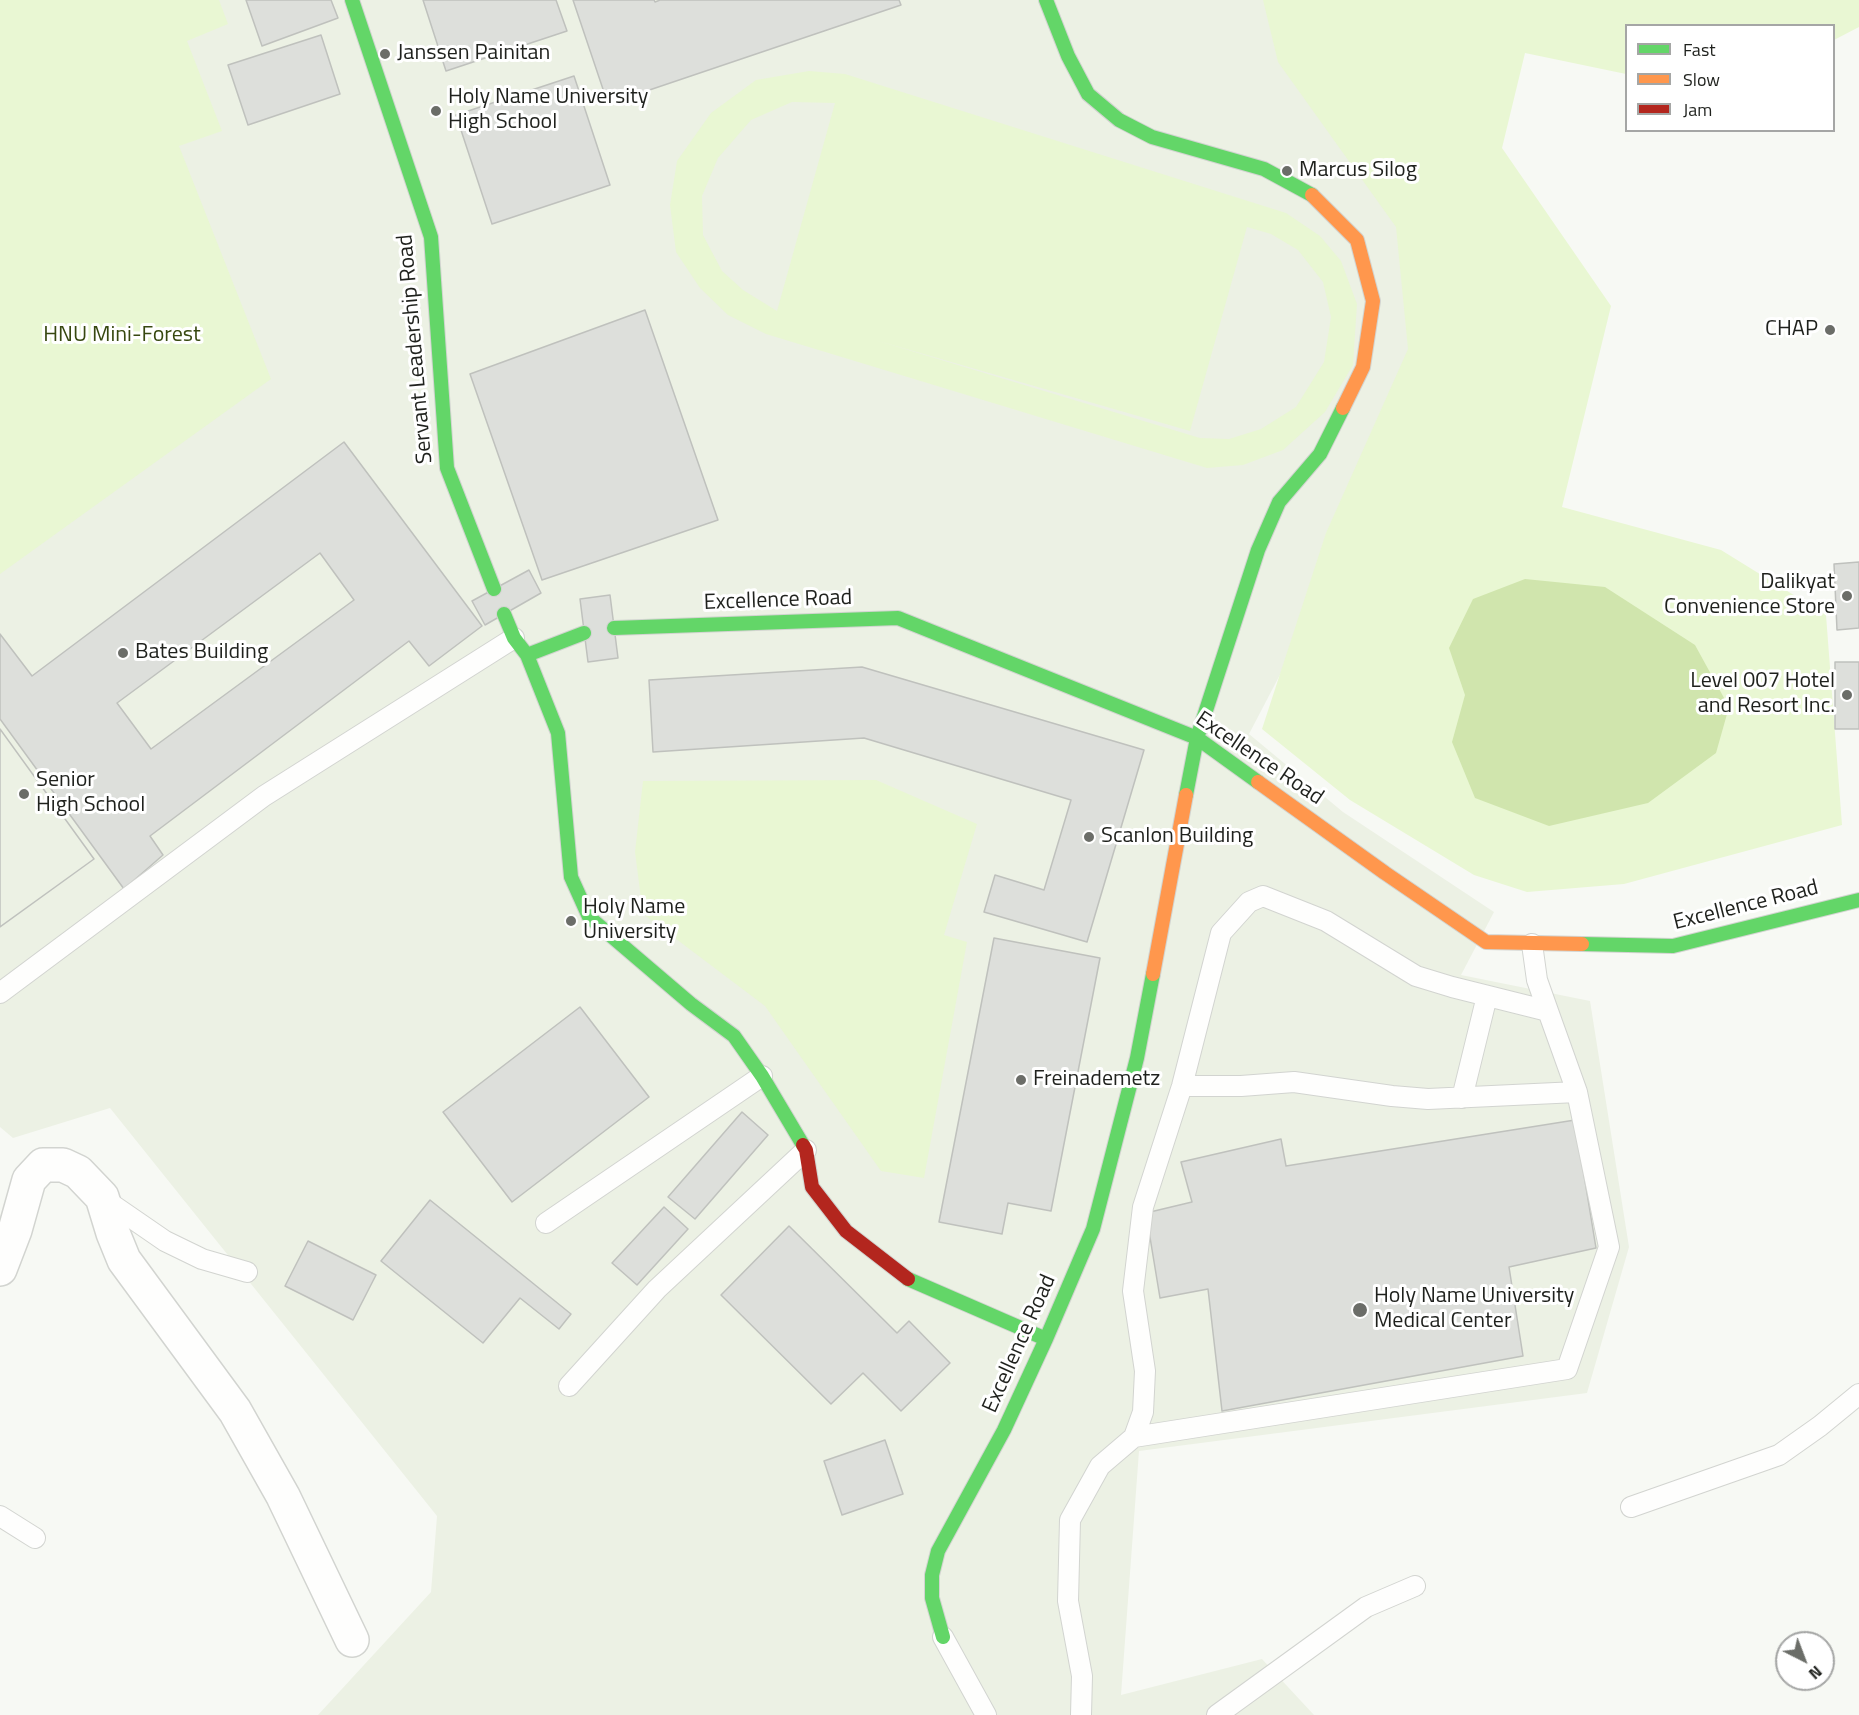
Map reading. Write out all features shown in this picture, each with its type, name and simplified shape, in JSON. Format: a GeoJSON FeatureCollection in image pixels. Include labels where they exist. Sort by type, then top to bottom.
{"type":"FeatureCollection","features":[{"type":"Feature","properties":{"kind":"street","name":"Servant Leadership Road"},"geometry":{"type":"LineString","coordinates":[[352,0],[431,237],[447,468],[494,589]]}},
{"type":"Feature","properties":{"kind":"street","name":"Excellence Road"},"geometry":{"type":"LineString","coordinates":[[943,1637],[932,1598],[932,1575],[938,1551],[1004,1430],[1093,1229],[1137,1058],[1197,738],[1258,550],[1279,502],[1320,454],[1364,367],[1373,301],[1357,240],[1312,195],[1264,169],[1152,137],[1119,120],[1088,94],[1068,56],[1046,0]]}},
{"type":"Feature","properties":{"kind":"street"},"geometry":{"type":"LineString","coordinates":[[504,614],[514,638],[527,656],[558,733],[571,877],[589,917],[691,1004],[734,1036],[762,1076],[806,1150],[812,1187],[846,1232],[910,1280],[1046,1339]]}},
{"type":"Feature","properties":{"kind":"street","name":"Excellence Road"},"geometry":{"type":"LineString","coordinates":[[614,628],[898,618],[1197,738],[1486,942],[1673,946],[1859,900]]}},
{"type":"Feature","properties":{"kind":"street"},"geometry":{"type":"LineString","coordinates":[[527,656],[584,633]]}},
{"type":"Feature","properties":{"kind":"street"},"geometry":{"type":"LineString","coordinates":[[0,1269],[15,1230],[29,1180],[43,1166],[63,1165],[78,1172],[102,1197],[112,1233],[124,1260],[240,1420],[283,1496],[352,1640]]}},
{"type":"Feature","properties":{"kind":"lane"},"geometry":{"type":"LineString","coordinates":[[0,993],[264,796],[514,638]]}},
{"type":"Feature","properties":{"kind":"lane"},"geometry":{"type":"LineString","coordinates":[[1081,1715],[1082,1676],[1068,1601],[1070,1520],[1100,1466],[1134,1437],[1143,1412],[1146,1371],[1133,1291],[1143,1207],[1182,1086],[1221,933],[1249,902],[1263,897],[1326,921],[1416,976],[1548,1011]]}},
{"type":"Feature","properties":{"kind":"lane"},"geometry":{"type":"LineString","coordinates":[[1134,1437],[1567,1369],[1609,1247],[1577,1092],[1537,980],[1532,944]]}},
{"type":"Feature","properties":{"kind":"lane"},"geometry":{"type":"LineString","coordinates":[[1462,1098],[1487,996]]}},
{"type":"Feature","properties":{"kind":"lane"},"geometry":{"type":"LineString","coordinates":[[546,1223],[762,1076]]}},
{"type":"Feature","properties":{"kind":"lane"},"geometry":{"type":"LineString","coordinates":[[1182,1086],[1241,1086],[1294,1082],[1428,1099],[1577,1092]]}},
{"type":"Feature","properties":{"kind":"lane"},"geometry":{"type":"LineString","coordinates":[[569,1386],[657,1289],[806,1150]]}},
{"type":"Feature","properties":{"kind":"lane"},"geometry":{"type":"LineString","coordinates":[[102,1197],[165,1241],[202,1259],[247,1272]]}},
{"type":"Feature","properties":{"kind":"lane"},"geometry":{"type":"LineString","coordinates":[[1631,1507],[1779,1455],[1859,1394]]}},
{"type":"Feature","properties":{"kind":"lane"},"geometry":{"type":"LineString","coordinates":[[0,1516],[35,1538]]}},
{"type":"Feature","properties":{"kind":"lane"},"geometry":{"type":"LineString","coordinates":[[1217,1715],[1366,1606],[1415,1586]]}},
{"type":"Feature","properties":{"kind":"lane"},"geometry":{"type":"LineString","coordinates":[[943,1637],[986,1715]]}},
{"type":"Feature","properties":{"kind":"shaded area","name":"Holy Name University"},"geometry":{"type":"Polygon","coordinates":[[[0,0],[1345,0],[1448,353],[1249,734],[1343,812],[1494,912],[1461,975],[1590,1001],[1629,1247],[1587,1393],[1139,1451],[1121,1695],[1262,1659],[1314,1715],[318,1715],[431,1592],[437,1516],[110,1108],[13,1138],[0,1127],[0,0]]]}},
{"type":"Feature","properties":{"kind":"shaded area"},"geometry":{"type":"Polygon","coordinates":[[[1525,579],[1605,587],[1695,645],[1729,707],[1716,753],[1648,803],[1549,826],[1475,798],[1452,742],[1465,695],[1449,648],[1473,599],[1525,579]]]}},
{"type":"Feature","properties":{"kind":"green space","name":"HNU Mini-Forest"},"geometry":{"type":"Polygon","coordinates":[[[0,0],[219,0],[228,24],[187,41],[222,131],[179,146],[271,379],[0,574],[0,0]]]}},
{"type":"Feature","properties":{"kind":"green space"},"geometry":{"type":"Polygon","coordinates":[[[1263,0],[1859,0],[1859,27],[1835,39],[1835,24],[1625,24],[1625,74],[1525,53],[1502,148],[1611,306],[1562,507],[1721,550],[1826,615],[1842,825],[1624,884],[1527,892],[1474,875],[1350,800],[1262,729],[1326,533],[1408,349],[1396,227],[1278,62],[1263,0]]]}},
{"type":"Feature","properties":{"kind":"green space"},"geometry":{"type":"Polygon","coordinates":[[[809,71],[845,74],[1286,213],[1320,236],[1341,261],[1357,304],[1353,365],[1325,412],[1283,450],[1243,465],[1207,468],[766,334],[728,315],[700,288],[676,252],[670,205],[677,161],[711,113],[756,80],[809,71]],[[792,102],[751,120],[718,158],[702,196],[703,235],[722,271],[743,290],[777,311],[835,103],[792,102]],[[1247,227],[1190,431],[875,340],[1200,438],[1229,439],[1261,429],[1296,407],[1324,362],[1331,317],[1323,282],[1298,250],[1271,234],[1247,227]]]}},
{"type":"Feature","properties":{"kind":"green space"},"geometry":{"type":"Polygon","coordinates":[[[876,780],[977,824],[944,935],[967,942],[924,1178],[881,1171],[765,1006],[643,914],[635,852],[643,781],[876,780]]]}},
{"type":"Feature","properties":{"kind":"building"},"geometry":{"type":"Polygon","coordinates":[[[246,0],[331,0],[338,18],[262,46],[246,0]]]}},
{"type":"Feature","properties":{"kind":"building"},"geometry":{"type":"Polygon","coordinates":[[[423,0],[556,0],[567,31],[446,71],[423,0]]]}},
{"type":"Feature","properties":{"kind":"building"},"geometry":{"type":"Polygon","coordinates":[[[573,0],[654,0],[655,2],[660,0],[899,0],[901,5],[608,104],[573,0]]]}},
{"type":"Feature","properties":{"kind":"building"},"geometry":{"type":"Polygon","coordinates":[[[321,35],[340,94],[248,125],[228,65],[321,35]]]}},
{"type":"Feature","properties":{"kind":"building"},"geometry":{"type":"Polygon","coordinates":[[[574,76],[610,185],[492,224],[456,115],[574,76]]]}},
{"type":"Feature","properties":{"kind":"building"},"geometry":{"type":"Polygon","coordinates":[[[645,310],[718,520],[542,580],[470,374],[645,310]]]}},
{"type":"Feature","properties":{"kind":"building","name":"Bates Building"},"geometry":{"type":"Polygon","coordinates":[[[344,442],[482,626],[429,666],[409,641],[150,836],[163,855],[124,889],[0,719],[0,634],[32,676],[344,442]],[[320,553],[117,703],[151,749],[354,600],[320,553]]]}},
{"type":"Feature","properties":{"kind":"building","name":"Dalikyat Convenience Store"},"geometry":{"type":"Polygon","coordinates":[[[1859,562],[1859,628],[1837,630],[1834,564],[1859,562]]]}},
{"type":"Feature","properties":{"kind":"building"},"geometry":{"type":"Polygon","coordinates":[[[529,570],[541,593],[485,625],[472,601],[529,570]]]}},
{"type":"Feature","properties":{"kind":"building"},"geometry":{"type":"Polygon","coordinates":[[[610,595],[618,658],[588,662],[580,599],[610,595]]]}},
{"type":"Feature","properties":{"kind":"building","name":"Level 007 Hotel and Resort Inc."},"geometry":{"type":"Polygon","coordinates":[[[1835,662],[1859,662],[1859,729],[1835,729],[1835,662]]]}},
{"type":"Feature","properties":{"kind":"building","name":"Scanlon Building"},"geometry":{"type":"Polygon","coordinates":[[[862,667],[1144,750],[1087,942],[984,912],[995,875],[1044,890],[1071,800],[864,738],[653,752],[649,680],[862,667]]]}},
{"type":"Feature","properties":{"kind":"building","name":"Senior High School"},"geometry":{"type":"Polygon","coordinates":[[[0,729],[94,859],[0,927],[0,729]]]}},
{"type":"Feature","properties":{"kind":"building","name":"Senior High School"},"geometry":{"type":"Polygon","coordinates":[[[0,729],[94,859],[0,927],[0,729]]]}},
{"type":"Feature","properties":{"kind":"building","name":"Freinademetz"},"geometry":{"type":"Polygon","coordinates":[[[994,938],[1100,958],[1051,1211],[1008,1203],[1002,1234],[939,1222],[994,938]]]}},
{"type":"Feature","properties":{"kind":"building"},"geometry":{"type":"Polygon","coordinates":[[[580,1007],[649,1097],[512,1202],[443,1112],[580,1007]]]}},
{"type":"Feature","properties":{"kind":"building"},"geometry":{"type":"Polygon","coordinates":[[[742,1112],[768,1135],[695,1219],[668,1197],[742,1112]]]}},
{"type":"Feature","properties":{"kind":"building"},"geometry":{"type":"Polygon","coordinates":[[[1575,1120],[1596,1248],[1509,1267],[1523,1356],[1222,1411],[1208,1289],[1160,1298],[1146,1213],[1192,1202],[1181,1162],[1281,1139],[1286,1166],[1575,1120]]]}},
{"type":"Feature","properties":{"kind":"building"},"geometry":{"type":"Polygon","coordinates":[[[430,1200],[571,1314],[559,1329],[520,1298],[483,1343],[381,1261],[430,1200]]]}},
{"type":"Feature","properties":{"kind":"building"},"geometry":{"type":"Polygon","coordinates":[[[664,1207],[688,1229],[637,1285],[612,1263],[664,1207]]]}},
{"type":"Feature","properties":{"kind":"building"},"geometry":{"type":"Polygon","coordinates":[[[789,1226],[897,1333],[909,1321],[950,1363],[901,1411],[863,1373],[831,1404],[721,1295],[789,1226]]]}},
{"type":"Feature","properties":{"kind":"building"},"geometry":{"type":"Polygon","coordinates":[[[308,1241],[376,1275],[353,1320],[285,1286],[308,1241]]]}},
{"type":"Feature","properties":{"kind":"building"},"geometry":{"type":"Polygon","coordinates":[[[885,1440],[903,1494],[842,1515],[824,1461],[885,1440]]]}},
{"type":"Feature","properties":{"kind":"traffic: fast"},"geometry":{"type":"LineString","coordinates":[[352,0],[431,237],[447,468],[494,589]]}},
{"type":"Feature","properties":{"kind":"traffic: fast"},"geometry":{"type":"LineString","coordinates":[[1046,0],[1068,56],[1088,94],[1119,120],[1152,137],[1264,169],[1312,195]]}},
{"type":"Feature","properties":{"kind":"traffic: fast"},"geometry":{"type":"LineString","coordinates":[[1186,795],[1197,738],[1258,550],[1279,502],[1320,454],[1343,408]]}},
{"type":"Feature","properties":{"kind":"traffic: fast"},"geometry":{"type":"LineString","coordinates":[[504,614],[514,638],[527,655],[558,733],[571,877],[589,917],[691,1004],[734,1036],[762,1076],[803,1145]]}},
{"type":"Feature","properties":{"kind":"traffic: fast"},"geometry":{"type":"LineString","coordinates":[[614,628],[898,618],[1197,738],[1258,782]]}},
{"type":"Feature","properties":{"kind":"traffic: fast"},"geometry":{"type":"LineString","coordinates":[[527,655],[584,633]]}},
{"type":"Feature","properties":{"kind":"traffic: fast"},"geometry":{"type":"LineString","coordinates":[[1582,944],[1673,946],[1859,900]]}},
{"type":"Feature","properties":{"kind":"traffic: fast"},"geometry":{"type":"LineString","coordinates":[[943,1637],[932,1598],[932,1575],[938,1551],[1004,1430],[1093,1229],[1137,1058],[1153,974]]}},
{"type":"Feature","properties":{"kind":"traffic: fast"},"geometry":{"type":"LineString","coordinates":[[908,1279],[1046,1339]]}},
{"type":"Feature","properties":{"kind":"traffic: slow"},"geometry":{"type":"LineString","coordinates":[[1312,195],[1357,240],[1373,301],[1363,367],[1343,408]]}},
{"type":"Feature","properties":{"kind":"traffic: slow"},"geometry":{"type":"LineString","coordinates":[[1258,782],[1486,942],[1582,944]]}},
{"type":"Feature","properties":{"kind":"traffic: slow"},"geometry":{"type":"LineString","coordinates":[[1153,974],[1186,795]]}},
{"type":"Feature","properties":{"kind":"traffic: jam"},"geometry":{"type":"LineString","coordinates":[[803,1145],[806,1150],[812,1187],[846,1231],[908,1279]]}},
{"type":"Feature","properties":{"kind":"place","name":"Janssen Painitan"},"geometry":{"type":"Point","coordinates":[385,54]}},
{"type":"Feature","properties":{"kind":"place","name":"Holy Name University High School"},"geometry":{"type":"Point","coordinates":[436,111]}},
{"type":"Feature","properties":{"kind":"place","name":"Marcus Silog"},"geometry":{"type":"Point","coordinates":[1287,171]}},
{"type":"Feature","properties":{"kind":"place","name":"CHAP"},"geometry":{"type":"Point","coordinates":[1830,330]}},
{"type":"Feature","properties":{"kind":"place","name":"Dalikyat Convenience Store"},"geometry":{"type":"Point","coordinates":[1847,596]}},
{"type":"Feature","properties":{"kind":"place","name":"Bates Building"},"geometry":{"type":"Point","coordinates":[123,653]}},
{"type":"Feature","properties":{"kind":"place","name":"Level 007 Hotel and Resort Inc."},"geometry":{"type":"Point","coordinates":[1847,695]}},
{"type":"Feature","properties":{"kind":"place","name":"Senior High School"},"geometry":{"type":"Point","coordinates":[24,794]}},
{"type":"Feature","properties":{"kind":"place","name":"Scanlon Building"},"geometry":{"type":"Point","coordinates":[1089,837]}},
{"type":"Feature","properties":{"kind":"place","name":"Holy Name University"},"geometry":{"type":"Point","coordinates":[571,921]}},
{"type":"Feature","properties":{"kind":"place","name":"Freinademetz"},"geometry":{"type":"Point","coordinates":[1021,1080]}},
{"type":"Feature","properties":{"kind":"place","name":"Holy Name University Medical Center"},"geometry":{"type":"Point","coordinates":[1360,1310]}}]}
